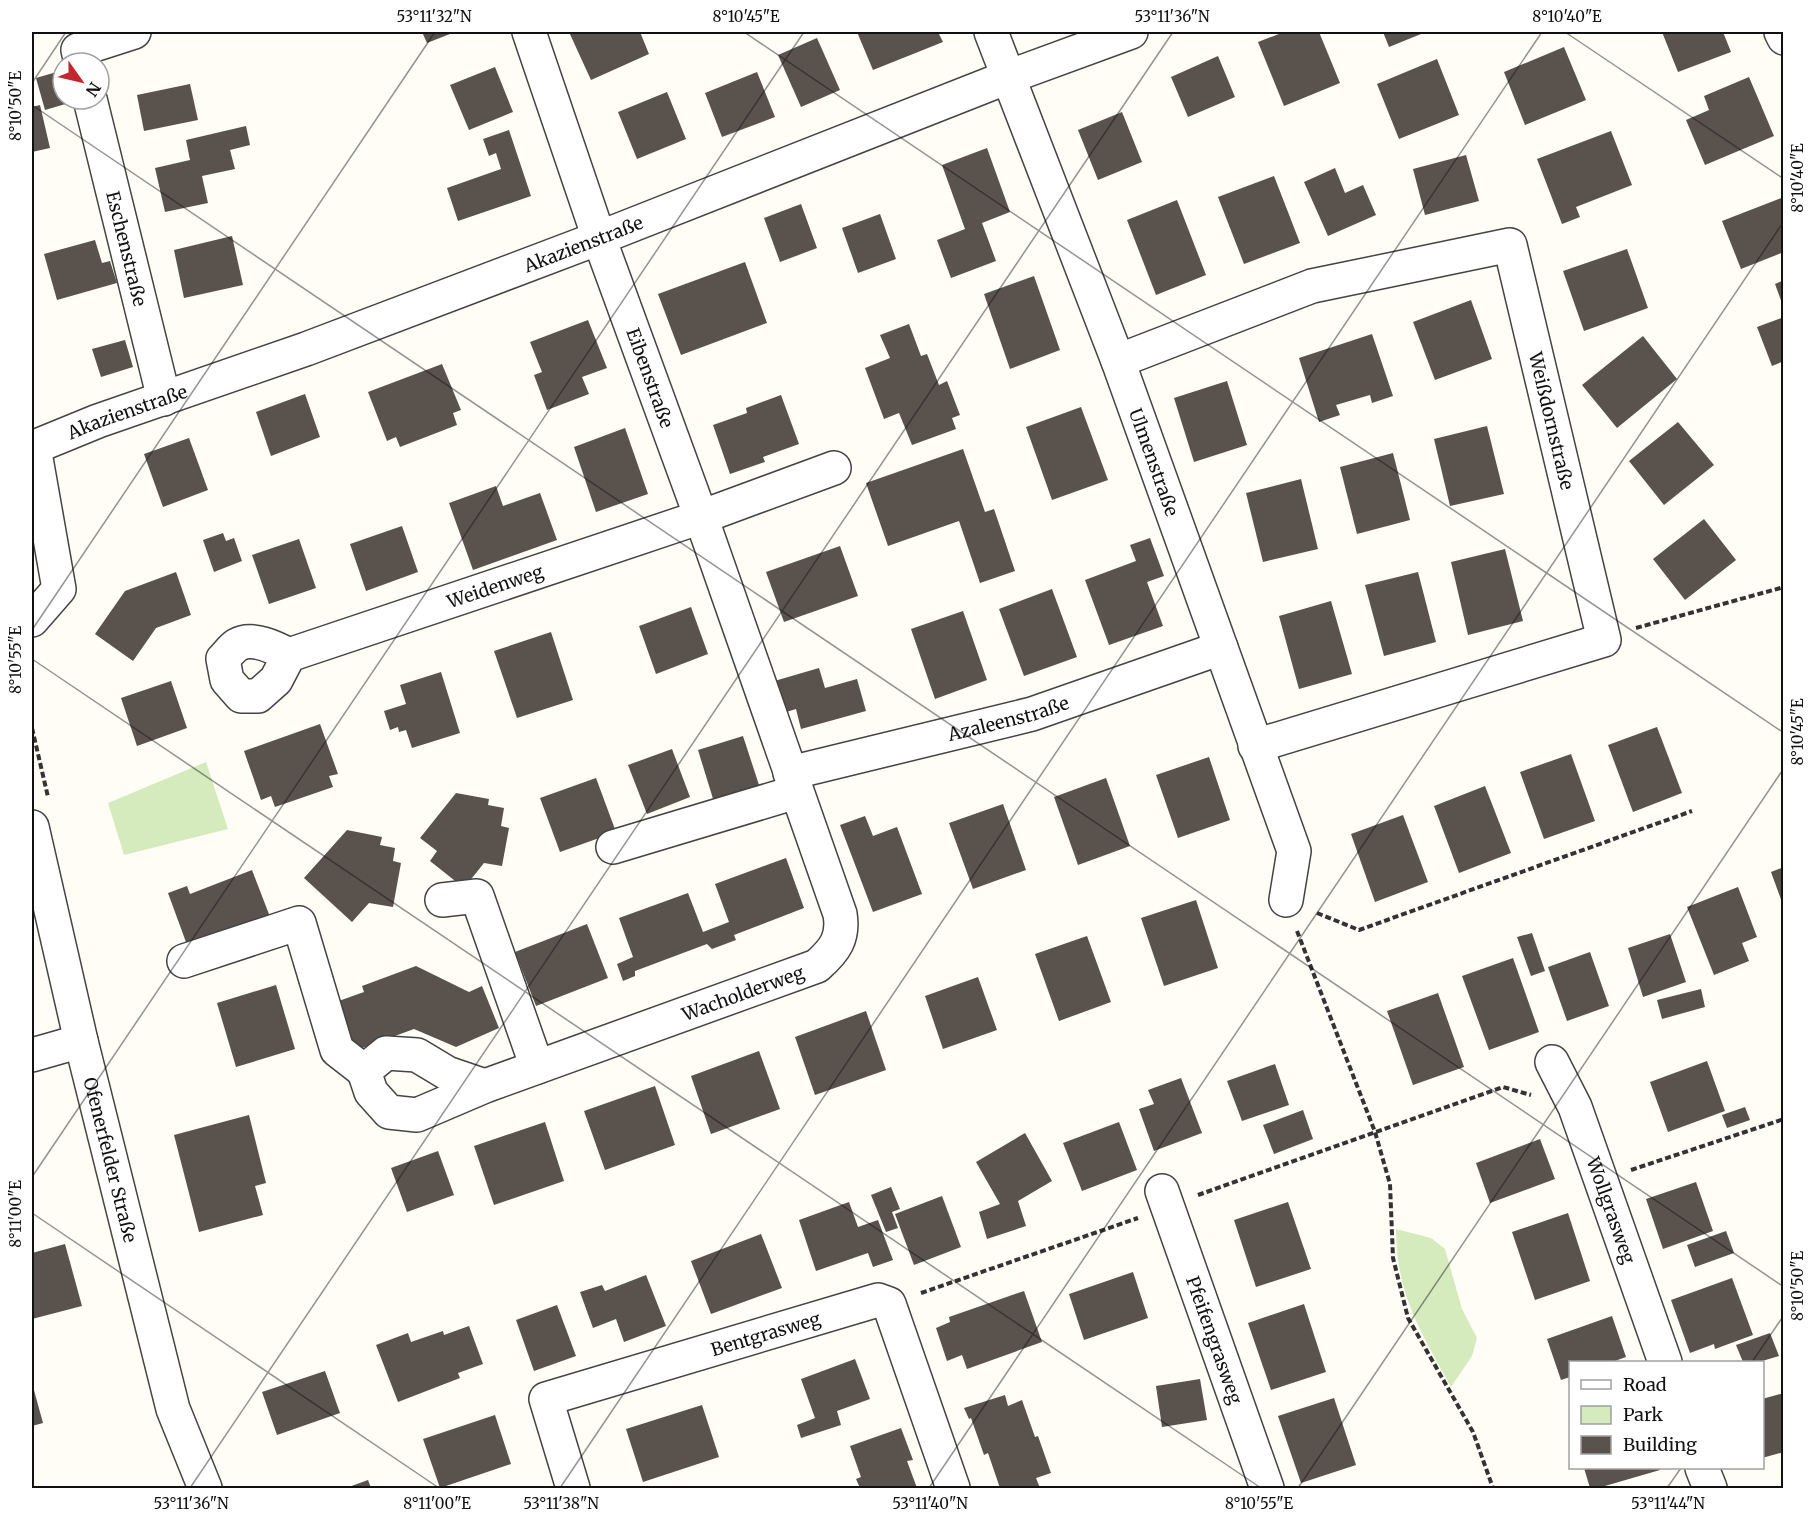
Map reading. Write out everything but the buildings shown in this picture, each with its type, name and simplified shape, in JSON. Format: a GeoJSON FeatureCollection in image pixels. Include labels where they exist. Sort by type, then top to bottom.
{"type":"FeatureCollection","features":[{"type":"Feature","properties":{"kind":"street"},"geometry":{"type":"LineString","coordinates":[[78,51],[135,32]]}},
{"type":"Feature","properties":{"kind":"street"},"geometry":{"type":"LineString","coordinates":[[529,32],[599,238]]}},
{"type":"Feature","properties":{"kind":"street","name":"Ulmenstraße"},"geometry":{"type":"LineString","coordinates":[[991,32],[1118,361],[1294,851],[1286,900]]}},
{"type":"Feature","properties":{"kind":"street","name":"Akazienstraße"},"geometry":{"type":"LineString","coordinates":[[33,447],[98,421],[164,399],[599,238],[1008,76],[1131,32]]}},
{"type":"Feature","properties":{"kind":"street"},"geometry":{"type":"LineString","coordinates":[[1781,32],[1784,38]]}},
{"type":"Feature","properties":{"kind":"street","name":"Eschenstraße"},"geometry":{"type":"LineString","coordinates":[[93,111],[164,399]]}},
{"type":"Feature","properties":{"kind":"street","name":"Eibenstraße"},"geometry":{"type":"LineString","coordinates":[[599,238],[701,517],[793,782]]}},
{"type":"Feature","properties":{"kind":"street","name":"Weißdornstraße"},"geometry":{"type":"LineString","coordinates":[[1118,361],[1312,286],[1510,245],[1604,640]]}},
{"type":"Feature","properties":{"kind":"street"},"geometry":{"type":"LineString","coordinates":[[32,620],[59,589],[33,447]]}},
{"type":"Feature","properties":{"kind":"street"},"geometry":{"type":"LineString","coordinates":[[701,517],[834,468]]}},
{"type":"Feature","properties":{"kind":"street","name":"Weidenweg"},"geometry":{"type":"LineString","coordinates":[[289,655],[701,517]]}},
{"type":"Feature","properties":{"kind":"street"},"geometry":{"type":"LineString","coordinates":[[1255,746],[1604,640]]}},
{"type":"Feature","properties":{"kind":"street","name":"Azaleenstraße"},"geometry":{"type":"LineString","coordinates":[[793,782],[1032,714],[1221,648]]}},
{"type":"Feature","properties":{"kind":"street"},"geometry":{"type":"LineString","coordinates":[[613,847],[793,782]]}},
{"type":"Feature","properties":{"kind":"street","name":"Wacholderweg"},"geometry":{"type":"LineString","coordinates":[[184,961],[299,923],[337,1050],[364,1071],[371,1092],[389,1112],[417,1115],[537,1066],[817,966],[837,946],[842,927],[840,914],[793,782]]}},
{"type":"Feature","properties":{"kind":"street","name":"Ofenerfelder Straße"},"geometry":{"type":"LineString","coordinates":[[32,827],[81,1041],[173,1409],[205,1488]]}},
{"type":"Feature","properties":{"kind":"street"},"geometry":{"type":"LineString","coordinates":[[442,900],[477,896],[537,1066]]}},
{"type":"Feature","properties":{"kind":"street"},"geometry":{"type":"LineString","coordinates":[[32,1055],[81,1041]]}},
{"type":"Feature","properties":{"kind":"street"},"geometry":{"type":"LineString","coordinates":[[364,1071],[386,1053],[417,1054],[447,1073],[485,1086]]}},
{"type":"Feature","properties":{"kind":"street","name":"Wollgrasweg"},"geometry":{"type":"LineString","coordinates":[[1552,1062],[1575,1107],[1665,1361]]}},
{"type":"Feature","properties":{"kind":"street","name":"Pfeifengrasweg"},"geometry":{"type":"LineString","coordinates":[[1164,1200],[1267,1488]]}},
{"type":"Feature","properties":{"kind":"street","name":"Bentgrasweg"},"geometry":{"type":"LineString","coordinates":[[573,1488],[546,1399],[878,1300],[889,1304]]}},
{"type":"Feature","properties":{"kind":"street"},"geometry":{"type":"LineString","coordinates":[[889,1304],[953,1488]]}},
{"type":"Feature","properties":{"kind":"street"},"geometry":{"type":"LineString","coordinates":[[1703,1469],[1710,1488]]}},
{"type":"Feature","properties":{"kind":"path"},"geometry":{"type":"LineString","coordinates":[[1604,640],[1657,620],[1784,587]]}},
{"type":"Feature","properties":{"kind":"path"},"geometry":{"type":"LineString","coordinates":[[1286,900],[1359,930],[1692,811]]}},
{"type":"Feature","properties":{"kind":"path"},"geometry":{"type":"LineString","coordinates":[[1286,900],[1375,1132],[1390,1184],[1393,1258],[1408,1318],[1473,1432],[1493,1488]]}},
{"type":"Feature","properties":{"kind":"path"},"geometry":{"type":"LineString","coordinates":[[889,1304],[1164,1200],[1233,1181],[1503,1087],[1575,1107]]}},
{"type":"Feature","properties":{"kind":"path"},"geometry":{"type":"LineString","coordinates":[[1601,1180],[1784,1119]]}},
{"type":"Feature","properties":{"kind":"green space"},"geometry":{"type":"Polygon","coordinates":[[[206,762],[228,829],[124,855],[108,803],[206,762]]]}},
{"type":"Feature","properties":{"kind":"green space"},"geometry":{"type":"Polygon","coordinates":[[[1396,1229],[1431,1238],[1445,1249],[1462,1309],[1477,1338],[1472,1356],[1451,1387],[1420,1330],[1405,1293],[1397,1252],[1396,1229]]]}}]}
